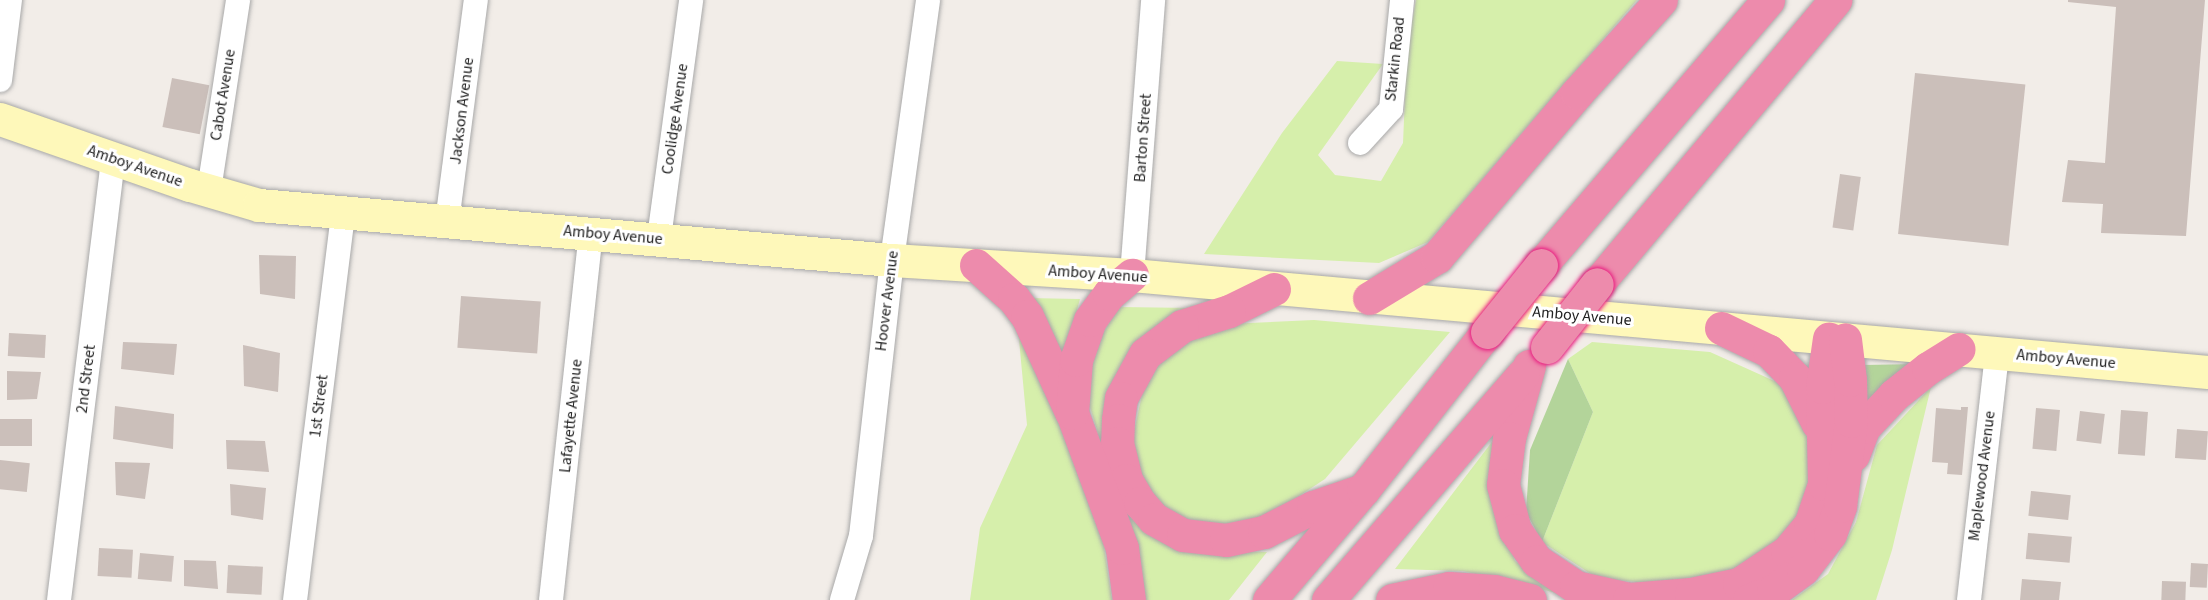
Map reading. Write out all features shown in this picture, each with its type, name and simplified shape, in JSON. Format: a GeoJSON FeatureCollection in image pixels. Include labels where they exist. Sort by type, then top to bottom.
{"type":"FeatureCollection","features":[{"type":"Feature","properties":{"kind":"highway"},"geometry":{"type":"LineString","coordinates":[[1369,298],[1437,257],[1660,0]]}},
{"type":"Feature","properties":{"kind":"highway"},"geometry":{"type":"LineString","coordinates":[[1269,600],[1363,490],[1541,265],[1768,0]]}},
{"type":"Feature","properties":{"kind":"highway"},"geometry":{"type":"LineString","coordinates":[[1328,600],[1538,357],[1835,0]]}},
{"type":"Feature","properties":{"kind":"highway"},"geometry":{"type":"LineString","coordinates":[[976,265],[1014,299],[1027,316],[1072,413],[1122,548],[1129,600]]}},
{"type":"Feature","properties":{"kind":"highway"},"geometry":{"type":"LineString","coordinates":[[1072,413],[1076,360],[1090,320],[1109,294],[1132,275]]}},
{"type":"Feature","properties":{"kind":"highway"},"geometry":{"type":"LineString","coordinates":[[1274,289],[1229,311],[1182,326],[1145,354],[1121,398],[1117,443],[1126,480],[1140,503],[1154,519],[1183,535],[1226,540],[1264,532],[1313,507],[1363,490]]}},
{"type":"Feature","properties":{"kind":"highway"},"geometry":{"type":"LineString","coordinates":[[1721,328],[1769,351],[1795,378],[1824,435]]}},
{"type":"Feature","properties":{"kind":"highway"},"geometry":{"type":"LineString","coordinates":[[1538,357],[1509,438],[1503,485],[1515,530],[1537,561],[1576,588],[1629,599],[1691,594],[1739,584],[1787,552],[1810,525],[1824,484],[1821,387],[1837,339]]}},
{"type":"Feature","properties":{"kind":"highway"},"geometry":{"type":"LineString","coordinates":[[1749,600],[1773,591],[1803,569],[1830,534],[1840,506],[1851,411],[1837,339]]}},
{"type":"Feature","properties":{"kind":"highway"},"geometry":{"type":"LineString","coordinates":[[1845,473],[1864,427],[1894,395],[1928,368],[1959,349]]}},
{"type":"Feature","properties":{"kind":"highway"},"geometry":{"type":"LineString","coordinates":[[1392,600],[1449,588],[1494,591],[1530,600]]}},
{"type":"Feature","properties":{"kind":"street"},"geometry":{"type":"LineString","coordinates":[[0,80],[10,0]]}},
{"type":"Feature","properties":{"kind":"street","name":"Cabot Avenue"},"geometry":{"type":"LineString","coordinates":[[208,190],[238,0]]}},
{"type":"Feature","properties":{"kind":"street","name":"Jackson Avenue"},"geometry":{"type":"LineString","coordinates":[[447,222],[476,0]]}},
{"type":"Feature","properties":{"kind":"street","name":"Coolidge Avenue"},"geometry":{"type":"LineString","coordinates":[[659,238],[692,0]]}},
{"type":"Feature","properties":{"kind":"street","name":"Hoover Avenue"},"geometry":{"type":"LineString","coordinates":[[842,600],[861,536],[892,260],[928,0]]}},
{"type":"Feature","properties":{"kind":"street","name":"Barton Street"},"geometry":{"type":"LineString","coordinates":[[1132,275],[1153,0]]}},
{"type":"Feature","properties":{"kind":"street","name":"Starkin Road"},"geometry":{"type":"LineString","coordinates":[[1360,143],[1390,109],[1402,0]]}},
{"type":"Feature","properties":{"kind":"street","name":"Amboy Avenue"},"geometry":{"type":"LineString","coordinates":[[0,119],[208,190],[259,205],[591,232],[892,260],[1132,275],[2208,372]]}},
{"type":"Feature","properties":{"kind":"street","name":"2nd Street"},"geometry":{"type":"LineString","coordinates":[[59,600],[113,158]]}},
{"type":"Feature","properties":{"kind":"street","name":"1st Street"},"geometry":{"type":"LineString","coordinates":[[295,600],[343,212]]}},
{"type":"Feature","properties":{"kind":"street","name":"Lafayette Avenue"},"geometry":{"type":"LineString","coordinates":[[551,600],[591,232]]}},
{"type":"Feature","properties":{"kind":"street","name":"Maplewood Avenue"},"geometry":{"type":"LineString","coordinates":[[1969,600],[1997,353]]}},
{"type":"Feature","properties":{"kind":"green space"},"geometry":{"type":"Polygon","coordinates":[[[1416,0],[1637,0],[1428,242],[1379,263],[1204,254],[1282,133],[1337,61],[1383,64],[1318,155],[1335,175],[1381,181],[1403,143],[1407,49],[1416,0]]]}},
{"type":"Feature","properties":{"kind":"green space"},"geometry":{"type":"Polygon","coordinates":[[[1027,298],[1080,299],[1062,365],[1027,298]]]}},
{"type":"Feature","properties":{"kind":"green space"},"geometry":{"type":"Polygon","coordinates":[[[1119,307],[1193,308],[1151,331],[1106,459],[1089,404],[1092,351],[1119,307]]]}},
{"type":"Feature","properties":{"kind":"green space"},"geometry":{"type":"Polygon","coordinates":[[[1314,320],[1450,332],[1325,479],[1264,519],[1221,528],[1168,514],[1142,485],[1131,445],[1145,381],[1179,341],[1227,324],[1314,320]]]}},
{"type":"Feature","properties":{"kind":"green space"},"geometry":{"type":"Polygon","coordinates":[[[1018,329],[1099,514],[1112,600],[970,600],[980,528],[1027,425],[1018,329]]]}},
{"type":"Feature","properties":{"kind":"green space"},"geometry":{"type":"Polygon","coordinates":[[[1592,342],[1710,352],[1790,388],[1816,441],[1817,472],[1795,529],[1748,566],[1677,586],[1597,578],[1542,542],[1593,412],[1568,359],[1592,342]]]}},
{"type":"Feature","properties":{"kind":"green space"},"geometry":{"type":"Polygon","coordinates":[[[1568,359],[1593,412],[1542,542],[1526,512],[1530,450],[1568,359]]]}},
{"type":"Feature","properties":{"kind":"green space"},"geometry":{"type":"Polygon","coordinates":[[[1916,364],[1868,407],[1863,365],[1916,364]]]}},
{"type":"Feature","properties":{"kind":"green space"},"geometry":{"type":"Polygon","coordinates":[[[1931,387],[1892,550],[1876,600],[1792,600],[1828,574],[1856,522],[1877,445],[1931,387]]]}},
{"type":"Feature","properties":{"kind":"green space"},"geometry":{"type":"Polygon","coordinates":[[[1498,434],[1490,499],[1515,561],[1561,594],[1463,571],[1395,569],[1498,434]]]}},
{"type":"Feature","properties":{"kind":"green space"},"geometry":{"type":"Polygon","coordinates":[[[1122,500],[1182,550],[1267,552],[1229,600],[1136,600],[1122,500]]]}},
{"type":"Feature","properties":{"kind":"building"},"geometry":{"type":"Polygon","coordinates":[[[2068,0],[2205,0],[2186,236],[2101,233],[2103,204],[2062,202],[2068,160],[2105,163],[2116,7],[2068,2],[2068,0]]]}},
{"type":"Feature","properties":{"kind":"building"},"geometry":{"type":"Polygon","coordinates":[[[1915,73],[2025,85],[2008,246],[1898,234],[1915,73]]]}},
{"type":"Feature","properties":{"kind":"building"},"geometry":{"type":"Polygon","coordinates":[[[172,78],[209,85],[200,134],[162,127],[172,78]]]}},
{"type":"Feature","properties":{"kind":"building"},"geometry":{"type":"Polygon","coordinates":[[[1840,174],[1861,177],[1853,230],[1832,227],[1840,174]]]}},
{"type":"Feature","properties":{"kind":"building"},"geometry":{"type":"Polygon","coordinates":[[[259,255],[296,256],[295,299],[260,294],[259,255]]]}},
{"type":"Feature","properties":{"kind":"building"},"geometry":{"type":"Polygon","coordinates":[[[461,296],[541,302],[537,353],[457,348],[461,296]]]}},
{"type":"Feature","properties":{"kind":"building"},"geometry":{"type":"Polygon","coordinates":[[[9,333],[46,335],[45,358],[8,356],[9,333]]]}},
{"type":"Feature","properties":{"kind":"building"},"geometry":{"type":"Polygon","coordinates":[[[123,342],[177,344],[174,375],[121,369],[123,342]]]}},
{"type":"Feature","properties":{"kind":"building"},"geometry":{"type":"Polygon","coordinates":[[[243,345],[280,353],[278,392],[244,386],[243,345]]]}},
{"type":"Feature","properties":{"kind":"building"},"geometry":{"type":"Polygon","coordinates":[[[7,371],[41,372],[37,399],[7,400],[7,371]]]}},
{"type":"Feature","properties":{"kind":"building"},"geometry":{"type":"Polygon","coordinates":[[[115,406],[174,414],[173,449],[113,439],[115,406]]]}},
{"type":"Feature","properties":{"kind":"building"},"geometry":{"type":"Polygon","coordinates":[[[1961,407],[1968,407],[1962,475],[1947,474],[1948,463],[1932,462],[1936,408],[1961,410],[1961,407]]]}},
{"type":"Feature","properties":{"kind":"building"},"geometry":{"type":"Polygon","coordinates":[[[2036,408],[2060,410],[2056,451],[2032,449],[2036,408]]]}},
{"type":"Feature","properties":{"kind":"building"},"geometry":{"type":"Polygon","coordinates":[[[2121,410],[2148,412],[2145,456],[2118,454],[2121,410]]]}},
{"type":"Feature","properties":{"kind":"building"},"geometry":{"type":"Polygon","coordinates":[[[2080,411],[2105,414],[2101,444],[2076,441],[2080,411]]]}},
{"type":"Feature","properties":{"kind":"building"},"geometry":{"type":"Polygon","coordinates":[[[0,419],[32,419],[32,446],[0,446],[0,419]]]}},
{"type":"Feature","properties":{"kind":"building"},"geometry":{"type":"Polygon","coordinates":[[[2177,429],[2208,431],[2206,460],[2175,458],[2177,429]]]}},
{"type":"Feature","properties":{"kind":"building"},"geometry":{"type":"Polygon","coordinates":[[[226,440],[265,441],[269,472],[227,469],[226,440]]]}},
{"type":"Feature","properties":{"kind":"building"},"geometry":{"type":"Polygon","coordinates":[[[0,460],[30,463],[27,492],[0,489],[0,460]]]}},
{"type":"Feature","properties":{"kind":"building"},"geometry":{"type":"Polygon","coordinates":[[[115,462],[150,463],[145,499],[116,495],[115,462]]]}},
{"type":"Feature","properties":{"kind":"building"},"geometry":{"type":"Polygon","coordinates":[[[230,484],[266,488],[263,520],[231,515],[230,484]]]}},
{"type":"Feature","properties":{"kind":"building"},"geometry":{"type":"Polygon","coordinates":[[[2031,491],[2071,495],[2068,520],[2028,516],[2031,491]]]}},
{"type":"Feature","properties":{"kind":"building"},"geometry":{"type":"Polygon","coordinates":[[[2028,533],[2072,537],[2070,563],[2026,559],[2028,533]]]}},
{"type":"Feature","properties":{"kind":"building"},"geometry":{"type":"Polygon","coordinates":[[[99,548],[133,550],[131,578],[98,576],[99,548]]]}},
{"type":"Feature","properties":{"kind":"building"},"geometry":{"type":"Polygon","coordinates":[[[140,553],[174,556],[172,582],[138,579],[140,553]]]}},
{"type":"Feature","properties":{"kind":"building"},"geometry":{"type":"Polygon","coordinates":[[[184,560],[216,561],[218,589],[184,586],[184,560]]]}},
{"type":"Feature","properties":{"kind":"building"},"geometry":{"type":"Polygon","coordinates":[[[2191,563],[2208,564],[2207,588],[2190,587],[2191,563]]]}},
{"type":"Feature","properties":{"kind":"building"},"geometry":{"type":"Polygon","coordinates":[[[228,565],[263,567],[261,595],[227,593],[228,565]]]}},
{"type":"Feature","properties":{"kind":"building"},"geometry":{"type":"Polygon","coordinates":[[[2022,579],[2061,582],[2059,600],[2020,600],[2022,579]]]}},
{"type":"Feature","properties":{"kind":"building"},"geometry":{"type":"Polygon","coordinates":[[[2162,581],[2186,582],[2185,600],[2161,600],[2162,581]]]}}]}
